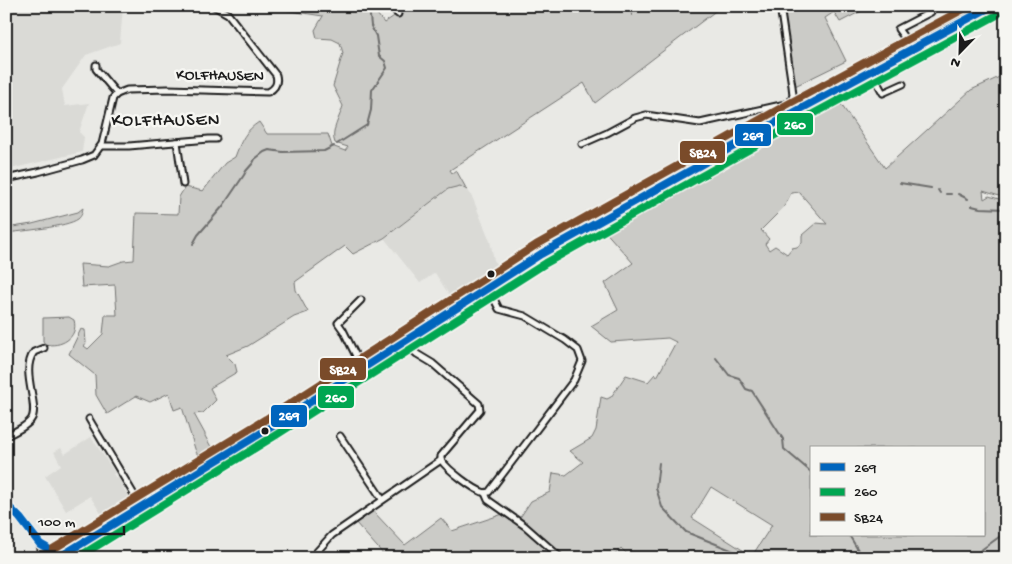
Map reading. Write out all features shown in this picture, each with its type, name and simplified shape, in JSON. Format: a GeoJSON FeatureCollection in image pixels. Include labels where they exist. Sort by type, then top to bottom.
{"type":"FeatureCollection","features":[{"type":"Feature","properties":{"kind":"main road"},"geometry":{"type":"LineString","coordinates":[[59,557],[142,508],[488,287],[573,236],[795,112],[993,6]]}},
{"type":"Feature","properties":{"kind":"street","name":"KOLFHAUSEN"},"geometry":{"type":"LineString","coordinates":[[117,94],[127,90],[168,89],[268,92],[276,86],[276,75],[273,70],[228,14],[214,6]]}},
{"type":"Feature","properties":{"kind":"street"},"geometry":{"type":"LineString","coordinates":[[392,6],[398,14]]}},
{"type":"Feature","properties":{"kind":"street"},"geometry":{"type":"LineString","coordinates":[[780,6],[793,95],[790,103],[795,112]]}},
{"type":"Feature","properties":{"kind":"street"},"geometry":{"type":"LineString","coordinates":[[912,48],[898,29],[931,12]]}},
{"type":"Feature","properties":{"kind":"street"},"geometry":{"type":"LineString","coordinates":[[6,179],[94,155],[101,146],[110,106],[117,94],[96,69],[96,65]]}},
{"type":"Feature","properties":{"kind":"street"},"geometry":{"type":"LineString","coordinates":[[871,71],[883,93],[903,84]]}},
{"type":"Feature","properties":{"kind":"street"},"geometry":{"type":"LineString","coordinates":[[582,144],[635,118],[646,115],[700,123],[790,103]]}},
{"type":"Feature","properties":{"kind":"street"},"geometry":{"type":"LineString","coordinates":[[101,146],[216,140]]}},
{"type":"Feature","properties":{"kind":"street"},"geometry":{"type":"LineString","coordinates":[[178,142],[183,184]]}},
{"type":"Feature","properties":{"kind":"street"},"geometry":{"type":"LineString","coordinates":[[441,460],[444,465],[480,492],[490,492],[574,380],[582,361],[578,350],[568,342],[526,316],[499,309],[488,287]]}},
{"type":"Feature","properties":{"kind":"street"},"geometry":{"type":"LineString","coordinates":[[361,300],[338,323],[344,330],[362,368]]}},
{"type":"Feature","properties":{"kind":"street"},"geometry":{"type":"LineString","coordinates":[[311,558],[332,535],[441,460],[442,456],[480,410],[479,404],[432,363],[417,354],[403,342]]}},
{"type":"Feature","properties":{"kind":"street"},"geometry":{"type":"LineString","coordinates":[[6,436],[26,424],[32,418],[33,405],[29,383],[30,360],[34,352],[44,348]]}},
{"type":"Feature","properties":{"kind":"street"},"geometry":{"type":"LineString","coordinates":[[90,419],[142,508]]}},
{"type":"Feature","properties":{"kind":"street"},"geometry":{"type":"LineString","coordinates":[[340,436],[382,500]]}},
{"type":"Feature","properties":{"kind":"street"},"geometry":{"type":"LineString","coordinates":[[486,493],[488,500],[524,526],[560,556]]}},
{"type":"Feature","properties":{"kind":"street"},"geometry":{"type":"LineString","coordinates":[[6,504],[20,518],[40,544],[44,558]]}},
{"type":"Feature","properties":{"kind":"street"},"geometry":{"type":"LineString","coordinates":[[40,544],[59,557]]}},
{"type":"Feature","properties":{"kind":"shaded area"},"geometry":{"type":"Polygon","coordinates":[[[6,6],[123,6],[120,43],[86,55],[62,89],[65,106],[89,103],[79,132],[84,137],[82,152],[6,170],[6,6]]]}},
{"type":"Feature","properties":{"kind":"shaded area"},"geometry":{"type":"Polygon","coordinates":[[[269,6],[371,6],[384,23],[400,12],[395,6],[722,6],[595,103],[584,83],[450,170],[452,173],[456,170],[467,190],[460,186],[448,189],[384,238],[353,254],[345,246],[295,282],[296,290],[308,312],[294,317],[248,346],[226,355],[235,364],[237,372],[210,388],[216,400],[203,413],[194,414],[215,454],[202,462],[196,452],[182,407],[174,410],[169,393],[150,402],[136,396],[107,414],[96,395],[95,375],[69,354],[81,329],[85,330],[86,343],[84,346],[88,349],[103,334],[105,315],[117,315],[115,285],[82,287],[80,264],[109,266],[123,261],[134,260],[136,213],[178,214],[179,197],[185,187],[203,191],[225,163],[235,157],[244,137],[259,122],[267,134],[328,134],[332,146],[345,151],[348,147],[335,143],[334,139],[335,129],[343,106],[333,86],[343,53],[340,43],[332,39],[317,38],[315,30],[323,16],[270,8],[269,6]]]}},
{"type":"Feature","properties":{"kind":"shaded area"},"geometry":{"type":"Polygon","coordinates":[[[783,6],[871,6],[840,22],[834,12],[825,18],[846,61],[795,86],[783,6]]]}},
{"type":"Feature","properties":{"kind":"shaded area"},"geometry":{"type":"Polygon","coordinates":[[[1006,74],[1006,198],[983,191],[984,199],[989,196],[1006,201],[1006,558],[625,558],[627,554],[621,548],[612,558],[566,558],[562,554],[558,558],[383,558],[385,556],[355,522],[372,510],[405,545],[441,518],[452,531],[507,511],[519,519],[531,501],[550,492],[553,473],[566,475],[583,462],[570,451],[592,438],[596,430],[601,397],[607,399],[611,397],[626,375],[648,382],[655,374],[657,377],[676,342],[668,338],[611,342],[591,326],[618,310],[605,283],[633,263],[603,229],[754,144],[838,100],[885,168],[971,90],[1006,74]],[[799,192],[791,193],[784,207],[761,230],[769,239],[765,244],[769,250],[775,246],[787,254],[792,248],[802,243],[802,235],[816,223],[827,224],[799,192]],[[711,487],[692,518],[752,556],[772,525],[711,487]]]}},
{"type":"Feature","properties":{"kind":"shaded area"},"geometry":{"type":"Polygon","coordinates":[[[458,182],[464,183],[473,199],[490,241],[494,260],[502,272],[453,301],[435,273],[420,283],[384,238],[458,182]]]}},
{"type":"Feature","properties":{"kind":"shaded area"},"geometry":{"type":"Polygon","coordinates":[[[83,208],[80,217],[72,222],[6,233],[6,228],[32,224],[78,212],[83,208]]]}},
{"type":"Feature","properties":{"kind":"shaded area"},"geometry":{"type":"Polygon","coordinates":[[[69,317],[74,320],[75,326],[71,337],[62,343],[45,344],[43,341],[43,318],[69,317]]]}},
{"type":"Feature","properties":{"kind":"shaded area"},"geometry":{"type":"Polygon","coordinates":[[[91,437],[132,501],[131,504],[112,513],[113,515],[105,520],[90,496],[66,511],[45,476],[61,465],[54,452],[61,448],[65,454],[91,437]]]}},
{"type":"Feature","properties":{"kind":"waterway"},"geometry":{"type":"LineString","coordinates":[[337,144],[367,125],[371,110],[372,90],[387,68],[385,61],[379,56],[376,36],[371,26],[369,6]]}},
{"type":"Feature","properties":{"kind":"waterway"},"geometry":{"type":"LineString","coordinates":[[631,6],[632,15]]}},
{"type":"Feature","properties":{"kind":"waterway"},"geometry":{"type":"LineString","coordinates":[[193,244],[198,235],[223,206],[255,159],[264,152],[269,150],[283,152],[324,151],[334,146]]}},
{"type":"Feature","properties":{"kind":"waterway"},"geometry":{"type":"LineString","coordinates":[[900,183],[931,188]]}},
{"type":"Feature","properties":{"kind":"waterway"},"geometry":{"type":"LineString","coordinates":[[946,194],[951,194]]}},
{"type":"Feature","properties":{"kind":"waterway"},"geometry":{"type":"LineString","coordinates":[[958,194],[968,199]]}},
{"type":"Feature","properties":{"kind":"waterway"},"geometry":{"type":"LineString","coordinates":[[972,205],[980,208],[1006,209]]}},
{"type":"Feature","properties":{"kind":"waterway"},"geometry":{"type":"LineString","coordinates":[[716,358],[729,375],[739,378],[746,389],[752,391],[783,439],[784,449],[810,471]]}},
{"type":"Feature","properties":{"kind":"waterway"},"geometry":{"type":"LineString","coordinates":[[659,463],[656,488],[662,507],[686,532],[751,558]]}},
{"type":"Feature","properties":{"kind":"waterway"},"geometry":{"type":"LineString","coordinates":[[970,558],[1006,532]]}},
{"type":"Feature","properties":{"kind":"waterway"},"geometry":{"type":"LineString","coordinates":[[850,536],[858,550],[859,558]]}},
{"type":"Feature","properties":{"kind":"transit line","name":"SB24"},"geometry":{"type":"LineString","coordinates":[[53,549],[266,419],[536,245],[790,103],[969,6]]}},
{"type":"Feature","properties":{"kind":"transit line","name":"269"},"geometry":{"type":"LineString","coordinates":[[58,558],[271,427],[541,254],[795,112],[992,6]]}},
{"type":"Feature","properties":{"kind":"transit line","name":"260"},"geometry":{"type":"LineString","coordinates":[[77,558],[276,435],[546,263],[800,121],[997,15]]}},
{"type":"Feature","properties":{"kind":"transit line","name":"269"},"geometry":{"type":"LineString","coordinates":[[6,504],[20,518],[40,544],[47,548],[55,558]]}},
{"type":"Feature","properties":{"kind":"district","name":"KOLFHAUSEN"},"geometry":{"type":"Point","coordinates":[166,121]}}]}
